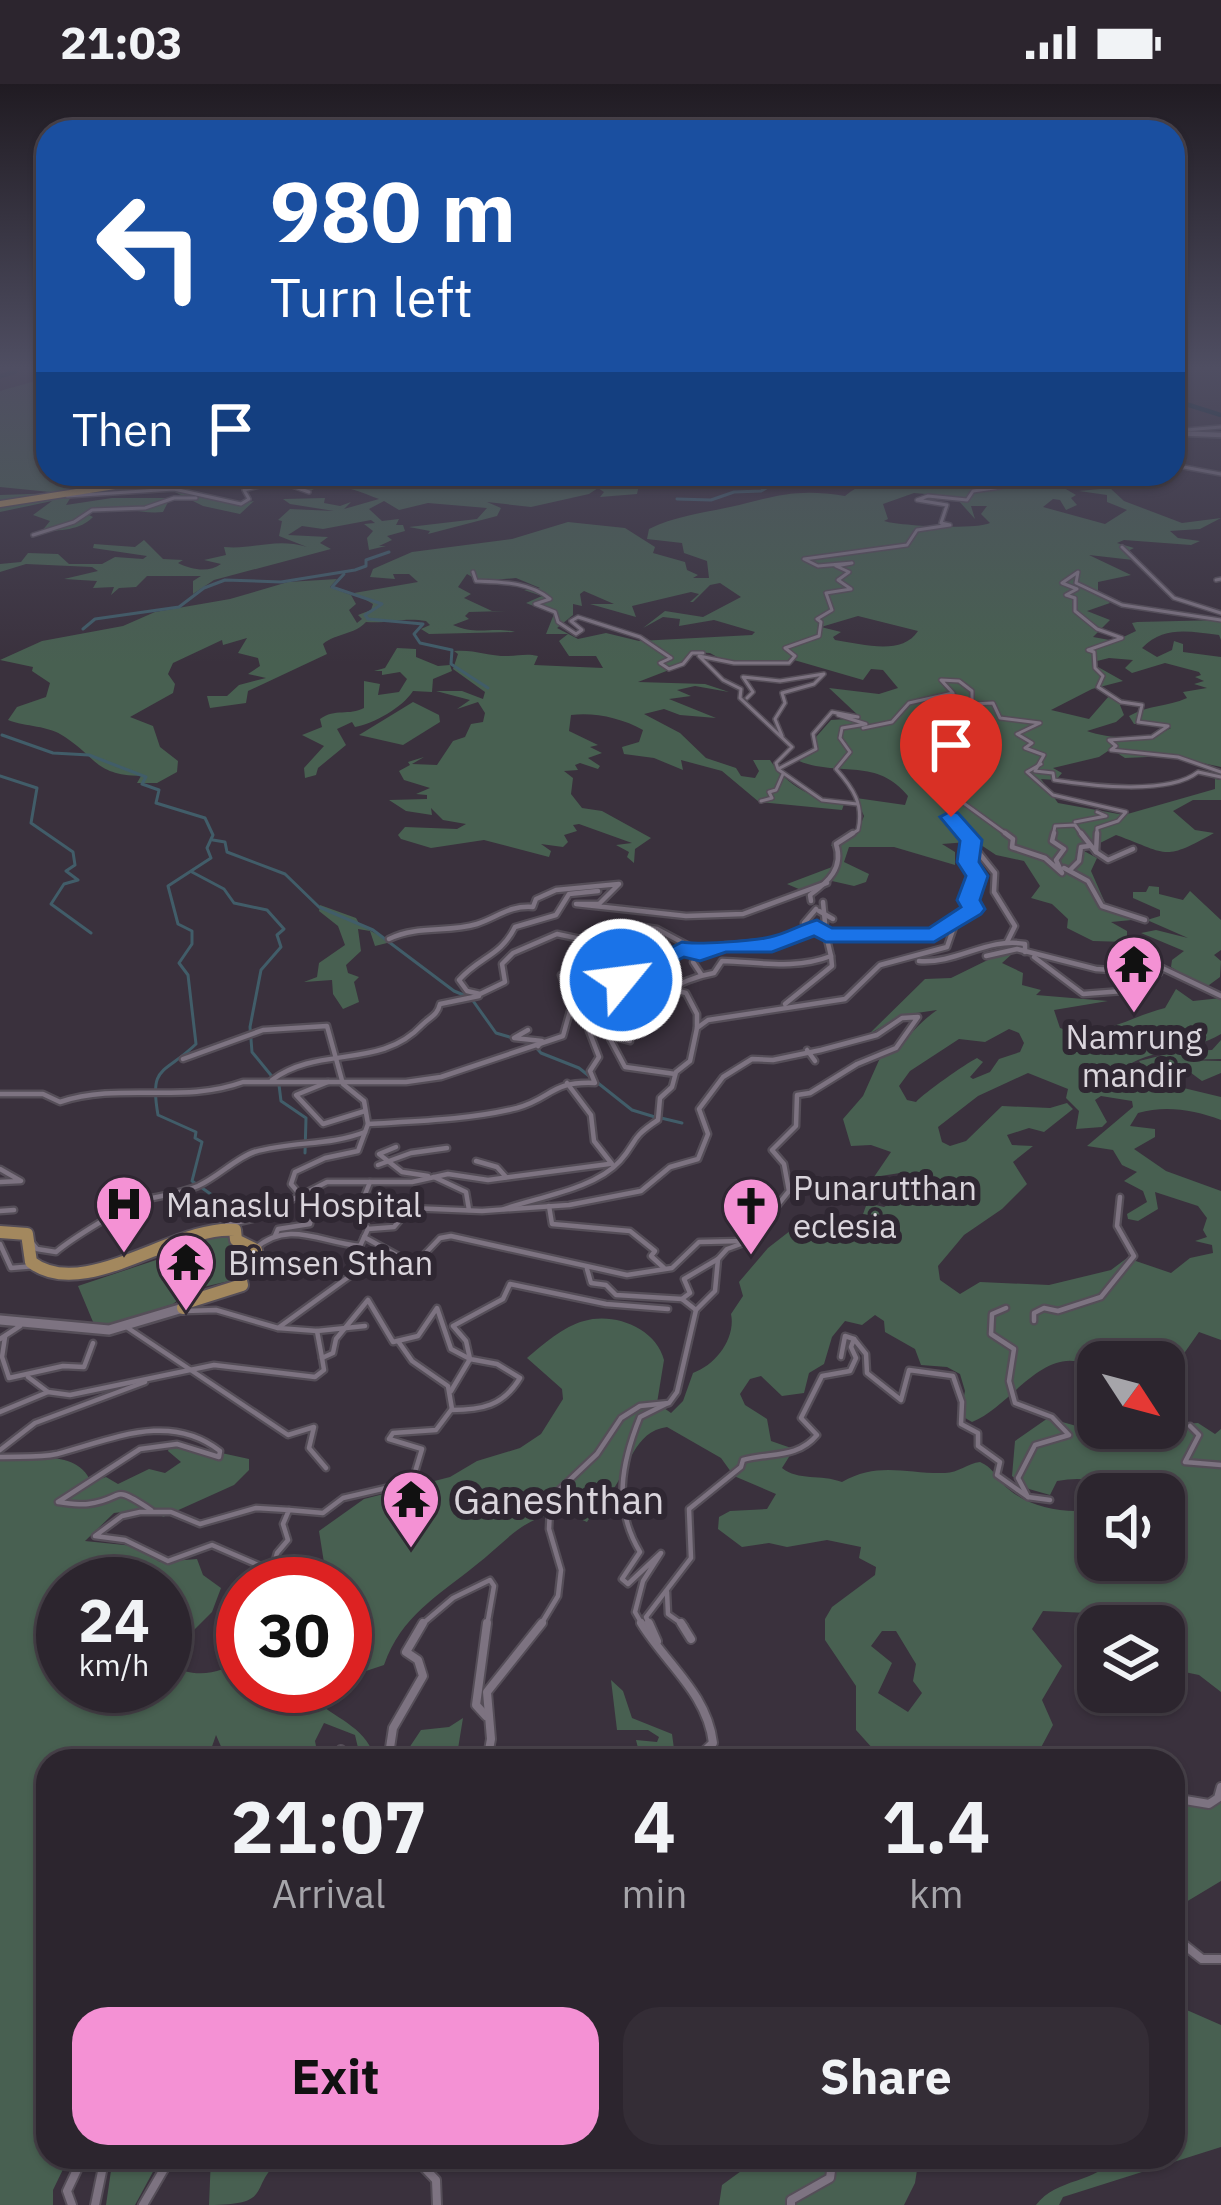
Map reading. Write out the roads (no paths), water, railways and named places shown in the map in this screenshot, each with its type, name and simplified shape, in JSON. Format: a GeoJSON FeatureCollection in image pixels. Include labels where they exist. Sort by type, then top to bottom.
{"type":"FeatureCollection","features":[{"type":"Feature","properties":{"kind":"main road"},"geometry":{"type":"LineString","coordinates":[[0,504],[110,486]]}},
{"type":"Feature","properties":{"kind":"main road"},"geometry":{"type":"LineString","coordinates":[[0,1232],[24,1233],[30,1240],[29,1259],[49,1274],[70,1275],[222,1228],[233,1228],[236,1240],[254,1245],[257,1263],[239,1272],[243,1284],[184,1303],[183,1308]]}},
{"type":"Feature","properties":{"kind":"street"},"geometry":{"type":"LineString","coordinates":[[1185,467],[1221,474]]}},
{"type":"Feature","properties":{"kind":"street"},"geometry":{"type":"LineString","coordinates":[[171,486],[244,503],[249,500],[244,490],[257,486]]}},
{"type":"Feature","properties":{"kind":"street"},"geometry":{"type":"LineString","coordinates":[[302,486],[309,492]]}},
{"type":"Feature","properties":{"kind":"street"},"geometry":{"type":"LineString","coordinates":[[472,572],[476,581],[510,582],[547,594],[550,599],[535,604],[555,612],[558,622],[576,634],[582,632],[571,620],[577,616],[600,628],[650,640],[671,658],[660,663],[668,668],[683,664],[692,652],[734,663],[789,663],[795,656],[785,648],[818,637],[821,622],[817,619],[832,610],[826,593],[851,589],[838,580],[848,572],[836,566],[852,563],[818,566],[804,560],[907,545],[917,530],[950,525],[940,519],[947,506],[917,500],[928,496],[967,500],[973,491],[994,491],[1000,486]]}},
{"type":"Feature","properties":{"kind":"street"},"geometry":{"type":"LineString","coordinates":[[55,494],[116,488]]}},
{"type":"Feature","properties":{"kind":"street"},"geometry":{"type":"LineString","coordinates":[[55,494],[71,497],[177,489]]}},
{"type":"Feature","properties":{"kind":"street"},"geometry":{"type":"LineString","coordinates":[[33,535],[79,520],[92,510],[145,508],[174,498],[208,497]]}},
{"type":"Feature","properties":{"kind":"street"},"geometry":{"type":"LineString","coordinates":[[1122,547],[1139,570],[1163,581],[1174,598],[1207,605],[1221,617]]}},
{"type":"Feature","properties":{"kind":"street"},"geometry":{"type":"LineString","coordinates":[[1221,617],[1165,615],[1106,600],[1094,588],[1076,583],[1078,572],[1062,583],[1077,589],[1066,594],[1076,598],[1075,611],[1097,628],[1122,638],[1088,650],[1094,652],[1095,668],[1103,676],[1098,687],[1121,702],[1142,705],[1138,722],[1168,726],[1152,737],[1109,740],[1116,746],[1111,750],[1178,757],[1221,774]]}},
{"type":"Feature","properties":{"kind":"street"},"geometry":{"type":"LineString","coordinates":[[713,656],[699,657],[723,680],[741,689],[740,698],[754,714],[792,747],[776,764],[783,776],[776,790],[769,792],[772,798],[761,801]]}},
{"type":"Feature","properties":{"kind":"street"},"geometry":{"type":"LineString","coordinates":[[746,700],[753,692],[743,677],[783,681],[824,674],[814,684],[782,692],[785,703],[768,725]]}},
{"type":"Feature","properties":{"kind":"street"},"geometry":{"type":"LineString","coordinates":[[949,695],[953,688],[942,679],[967,685],[972,704],[997,705],[1000,718],[1040,723],[1017,734],[1032,743],[1024,748],[1044,755],[1035,771],[1053,773],[1054,780],[1159,791],[1185,783],[1198,772],[1221,774]]}},
{"type":"Feature","properties":{"kind":"street"},"geometry":{"type":"LineString","coordinates":[[842,733],[848,728],[887,724],[909,703],[949,695],[955,698],[944,711],[941,740],[928,760],[936,783],[1013,839],[1012,847],[1045,858],[1064,873],[1056,860],[1064,849],[1052,841],[1052,831],[1063,824],[1106,816],[1097,812]]}},
{"type":"Feature","properties":{"kind":"street"},"geometry":{"type":"LineString","coordinates":[[779,770],[816,749],[814,732],[832,712],[854,714],[858,717],[838,716],[866,724],[845,725],[842,733],[850,752],[836,771],[850,786],[862,812],[858,830],[836,844],[840,856],[827,883],[810,895],[811,901]]}},
{"type":"Feature","properties":{"kind":"street"},"geometry":{"type":"LineString","coordinates":[[776,715],[782,736]]}},
{"type":"Feature","properties":{"kind":"street"},"geometry":{"type":"LineString","coordinates":[[1041,764],[1027,772],[1037,776],[1053,798],[1111,804],[1126,812],[1118,821],[1097,828],[1096,852]]}},
{"type":"Feature","properties":{"kind":"street"},"geometry":{"type":"LineString","coordinates":[[779,770],[822,800],[857,804]]}},
{"type":"Feature","properties":{"kind":"street"},"geometry":{"type":"LineString","coordinates":[[936,783],[931,787],[980,859],[995,873],[994,892],[1014,922],[1007,942]]}},
{"type":"Feature","properties":{"kind":"street"},"geometry":{"type":"LineString","coordinates":[[1063,824],[1076,826],[1108,860],[1133,849]]}},
{"type":"Feature","properties":{"kind":"street"},"geometry":{"type":"LineString","coordinates":[[697,1028],[708,1019],[845,998],[856,994],[871,970],[902,956],[920,958],[947,947],[955,924],[973,909],[969,900],[977,876],[968,862],[971,840]]}},
{"type":"Feature","properties":{"kind":"street"},"geometry":{"type":"LineString","coordinates":[[1070,871],[1081,848],[1090,846]]}},
{"type":"Feature","properties":{"kind":"street"},"geometry":{"type":"LineString","coordinates":[[1059,866],[1088,881],[1102,906],[1145,920]]}},
{"type":"Feature","properties":{"kind":"street"},"geometry":{"type":"LineString","coordinates":[[480,994],[467,991],[461,976],[473,964],[504,949],[511,930],[556,914],[568,894],[619,884],[599,904],[576,904],[686,916],[743,914],[827,883]]}},
{"type":"Feature","properties":{"kind":"street"},"geometry":{"type":"LineString","coordinates":[[389,939],[435,927],[474,926],[513,904],[533,907],[536,899],[556,890],[598,890]]}},
{"type":"Feature","properties":{"kind":"street"},"geometry":{"type":"LineString","coordinates":[[794,892],[833,919]]}},
{"type":"Feature","properties":{"kind":"street"},"geometry":{"type":"LineString","coordinates":[[807,933],[803,923],[820,911],[823,902]]}},
{"type":"Feature","properties":{"kind":"street"},"geometry":{"type":"LineString","coordinates":[[820,911],[825,923]]}},
{"type":"Feature","properties":{"kind":"street"},"geometry":{"type":"LineString","coordinates":[[826,935],[865,932],[922,938],[955,924]]}},
{"type":"Feature","properties":{"kind":"street"},"geometry":{"type":"LineString","coordinates":[[274,1081],[272,1077],[280,1072],[336,1057],[395,1050],[418,1036],[440,1004],[506,982],[504,959],[557,934],[590,941],[631,925],[645,925],[691,943],[702,953]]}},
{"type":"Feature","properties":{"kind":"street"},"geometry":{"type":"LineString","coordinates":[[0,1094],[43,1094],[60,1102],[90,1092],[133,1089],[152,1096],[274,1081],[401,1083],[441,1077],[563,1036],[571,1017],[568,986],[561,976],[596,976],[615,983],[633,980],[674,951],[702,953],[724,945],[772,945],[819,927],[831,956],[827,970],[774,1008]]}},
{"type":"Feature","properties":{"kind":"street"},"geometry":{"type":"LineString","coordinates":[[902,956],[928,963],[956,959],[973,946],[1007,942],[1025,944],[1024,952]]}},
{"type":"Feature","properties":{"kind":"street"},"geometry":{"type":"LineString","coordinates":[[986,956],[1011,949],[1096,969],[1152,974],[1161,972],[1158,966],[1221,996]]}},
{"type":"Feature","properties":{"kind":"street"},"geometry":{"type":"LineString","coordinates":[[1024,952],[1072,992],[1112,996],[1124,991],[1140,997]]}},
{"type":"Feature","properties":{"kind":"street"},"geometry":{"type":"LineString","coordinates":[[30,1240],[37,1250],[56,1252],[80,1231],[110,1221],[133,1204],[169,1198],[229,1171],[248,1154],[339,1142],[366,1128],[486,1115],[529,1104],[567,1082],[596,1082],[590,1071],[599,1058],[589,1031],[597,1011],[651,1002],[675,983],[714,973],[718,963],[725,961],[800,966],[831,956]]}},
{"type":"Feature","properties":{"kind":"street"},"geometry":{"type":"LineString","coordinates":[[693,962],[700,974]]}},
{"type":"Feature","properties":{"kind":"street"},"geometry":{"type":"LineString","coordinates":[[396,1147],[379,1154],[402,1172],[428,1176],[506,1177],[620,1161],[632,1137],[658,1120],[660,1098],[690,1061],[697,1014],[686,993],[674,988],[661,994]]}},
{"type":"Feature","properties":{"kind":"street"},"geometry":{"type":"LineString","coordinates":[[368,1229],[394,1227],[410,1208],[549,1206],[641,1191],[670,1167],[698,1159],[708,1134],[698,1113],[716,1084],[752,1059],[773,1060],[877,1035],[902,1018],[919,1017],[896,1048],[856,1064],[810,1093],[797,1095],[796,1126],[772,1150],[784,1164],[789,1191],[785,1202]]}},
{"type":"Feature","properties":{"kind":"street"},"geometry":{"type":"LineString","coordinates":[[183,1059],[263,1030],[327,1026],[330,1048],[343,1065],[343,1079],[364,1101],[366,1128],[358,1151],[325,1158],[295,1172],[291,1184],[313,1202],[310,1224],[278,1229],[275,1236]]}},
{"type":"Feature","properties":{"kind":"street"},"geometry":{"type":"LineString","coordinates":[[528,1030],[514,1038],[542,1040],[538,1046]]}},
{"type":"Feature","properties":{"kind":"street"},"geometry":{"type":"LineString","coordinates":[[630,1040],[608,1035],[625,1066],[675,1074]]}},
{"type":"Feature","properties":{"kind":"street"},"geometry":{"type":"LineString","coordinates":[[807,1050],[814,1060]]}},
{"type":"Feature","properties":{"kind":"street"},"geometry":{"type":"LineString","coordinates":[[334,1079],[303,1089],[297,1099],[326,1124],[365,1111]]}},
{"type":"Feature","properties":{"kind":"street"},"geometry":{"type":"LineString","coordinates":[[567,1082],[591,1115],[594,1141],[611,1164]]}},
{"type":"Feature","properties":{"kind":"street"},"geometry":{"type":"LineString","coordinates":[[379,1166],[411,1153],[447,1148]]}},
{"type":"Feature","properties":{"kind":"street"},"geometry":{"type":"LineString","coordinates":[[476,1161],[497,1167],[506,1177]]}},
{"type":"Feature","properties":{"kind":"street"},"geometry":{"type":"LineString","coordinates":[[504,1209],[596,1178],[611,1164]]}},
{"type":"Feature","properties":{"kind":"street"},"geometry":{"type":"LineString","coordinates":[[0,1169],[21,1180],[0,1182]]}},
{"type":"Feature","properties":{"kind":"street"},"geometry":{"type":"LineString","coordinates":[[222,1228],[244,1223],[327,1182],[412,1182],[428,1176],[466,1192],[469,1210]]}},
{"type":"Feature","properties":{"kind":"street"},"geometry":{"type":"LineString","coordinates":[[368,1229],[358,1212],[370,1180]]}},
{"type":"Feature","properties":{"kind":"street"},"geometry":{"type":"LineString","coordinates":[[682,1299],[690,1293],[684,1280],[727,1249],[749,1241],[795,1192]]}},
{"type":"Feature","properties":{"kind":"street"},"geometry":{"type":"LineString","coordinates":[[1034,1321],[1034,1313],[1044,1308],[1058,1311],[1064,1304],[1095,1300],[1123,1277],[1134,1256],[1117,1226],[1123,1205],[1120,1197]]}},
{"type":"Feature","properties":{"kind":"street"},"geometry":{"type":"LineString","coordinates":[[549,1206],[552,1224],[630,1231],[655,1251],[651,1256],[659,1266],[670,1269]]}},
{"type":"Feature","properties":{"kind":"street"},"geometry":{"type":"LineString","coordinates":[[0,1211],[14,1210]]}},
{"type":"Feature","properties":{"kind":"street"},"geometry":{"type":"LineString","coordinates":[[254,1245],[298,1231],[360,1246],[368,1229]]}},
{"type":"Feature","properties":{"kind":"street"},"geometry":{"type":"LineString","coordinates":[[278,1328],[372,1260],[419,1260],[440,1238],[452,1236],[551,1264],[648,1274],[670,1269],[699,1242],[749,1241]]}},
{"type":"Feature","properties":{"kind":"street"},"geometry":{"type":"LineString","coordinates":[[364,1237],[404,1260]]}},
{"type":"Feature","properties":{"kind":"street"},"geometry":{"type":"LineString","coordinates":[[0,1244],[11,1268],[34,1267]]}},
{"type":"Feature","properties":{"kind":"street"},"geometry":{"type":"LineString","coordinates":[[707,1749],[713,1743],[713,1732],[690,1686],[639,1622],[634,1603],[662,1556],[656,1555],[624,1583],[640,1552],[622,1515],[620,1482],[640,1418],[669,1403],[688,1356],[696,1310],[715,1291],[718,1259]]}},
{"type":"Feature","properties":{"kind":"street"},"geometry":{"type":"LineString","coordinates":[[587,1269],[591,1283],[606,1286],[616,1295],[682,1299],[696,1310]]}},
{"type":"Feature","properties":{"kind":"street"},"geometry":{"type":"LineString","coordinates":[[236,1557],[212,1545],[158,1560],[125,1540],[95,1536],[122,1516],[152,1511],[171,1512],[200,1524],[256,1508],[323,1513],[343,1498],[412,1482],[422,1449],[389,1438],[400,1431],[441,1430],[449,1423],[451,1391],[470,1359],[466,1341],[454,1323],[503,1299],[509,1284],[592,1301],[668,1309]]}},
{"type":"Feature","properties":{"kind":"street"},"geometry":{"type":"LineString","coordinates":[[322,1358],[333,1353],[333,1344],[370,1300],[385,1335],[398,1341],[412,1361],[451,1391]]}},
{"type":"Feature","properties":{"kind":"street"},"geometry":{"type":"LineString","coordinates":[[0,1320],[76,1328],[125,1326],[183,1308],[189,1313],[215,1310],[278,1328],[317,1331],[364,1326]]}},
{"type":"Feature","properties":{"kind":"street"},"geometry":{"type":"LineString","coordinates":[[398,1341],[418,1336],[437,1308],[451,1348],[470,1359],[490,1360],[520,1378],[505,1401],[474,1411],[451,1410]]}},
{"type":"Feature","properties":{"kind":"street"},"geometry":{"type":"LineString","coordinates":[[1006,1309],[992,1314],[991,1334],[1014,1349],[1010,1381],[1016,1403],[1044,1411],[1066,1427],[1069,1435],[1035,1445],[1018,1478],[1028,1497]]}},
{"type":"Feature","properties":{"kind":"street"},"geometry":{"type":"LineString","coordinates":[[33,1322],[3,1338],[6,1376],[84,1367],[93,1343]]}},
{"type":"Feature","properties":{"kind":"street"},"geometry":{"type":"LineString","coordinates":[[125,1326],[222,1388],[234,1401],[259,1410],[288,1435],[314,1427],[309,1448],[326,1468]]}},
{"type":"Feature","properties":{"kind":"street"},"geometry":{"type":"LineString","coordinates":[[0,1412],[48,1392],[96,1392],[114,1383],[230,1364],[315,1377],[325,1370],[317,1331]]}},
{"type":"Feature","properties":{"kind":"street"},"geometry":{"type":"LineString","coordinates":[[841,1357],[845,1336],[854,1339],[866,1354],[867,1372],[901,1400],[909,1370],[953,1376],[962,1402],[961,1424],[978,1432],[978,1446],[1000,1462],[997,1475],[1028,1497],[1050,1500]]}},
{"type":"Feature","properties":{"kind":"street"},"geometry":{"type":"LineString","coordinates":[[657,1641],[646,1617],[691,1558],[689,1509],[741,1467],[742,1460],[789,1455],[812,1444],[817,1436],[802,1418],[811,1392],[822,1376],[850,1371],[856,1358],[851,1347],[854,1339]]}},
{"type":"Feature","properties":{"kind":"street"},"geometry":{"type":"LineString","coordinates":[[28,1377],[48,1392]]}},
{"type":"Feature","properties":{"kind":"street"},"geometry":{"type":"LineString","coordinates":[[0,1454],[35,1423],[150,1379]]}},
{"type":"Feature","properties":{"kind":"street"},"geometry":{"type":"LineString","coordinates":[[489,1749],[487,1692],[512,1666],[543,1622],[550,1601],[558,1596],[562,1570],[549,1529],[550,1509],[558,1491],[597,1454],[621,1418],[640,1406],[669,1403]]}},
{"type":"Feature","properties":{"kind":"street"},"geometry":{"type":"LineString","coordinates":[[1190,1426],[1196,1428],[1198,1443],[1185,1462],[1221,1465]]}},
{"type":"Feature","properties":{"kind":"street"},"geometry":{"type":"LineString","coordinates":[[0,1454],[52,1456],[75,1444],[148,1427],[190,1433],[218,1446],[223,1455],[219,1457],[175,1443],[150,1446],[94,1474],[58,1502],[91,1504],[115,1492],[126,1493],[152,1511]]}},
{"type":"Feature","properties":{"kind":"street"},"geometry":{"type":"LineString","coordinates":[[276,1557],[289,1540],[284,1524],[290,1509]]}},
{"type":"Feature","properties":{"kind":"street"},"geometry":{"type":"LineString","coordinates":[[387,1749],[398,1727],[401,1704],[423,1676],[418,1660],[406,1652],[408,1640],[438,1610],[490,1580],[494,1586],[476,1690],[476,1705],[485,1716]]}},
{"type":"Feature","properties":{"kind":"street"},"geometry":{"type":"LineString","coordinates":[[668,1587],[668,1614],[687,1628],[691,1640]]}},
{"type":"Feature","properties":{"kind":"street"},"geometry":{"type":"LineString","coordinates":[[1185,1800],[1209,1804],[1218,1798],[1221,1786]]}},
{"type":"Feature","properties":{"kind":"street"},"geometry":{"type":"LineString","coordinates":[[1185,1946],[1202,1959],[1221,1959]]}},
{"type":"Feature","properties":{"kind":"street"},"geometry":{"type":"LineString","coordinates":[[72,2205],[67,2191],[77,2169]]}},
{"type":"Feature","properties":{"kind":"street"},"geometry":{"type":"LineString","coordinates":[[95,2205],[103,2169]]}},
{"type":"Feature","properties":{"kind":"street"},"geometry":{"type":"LineString","coordinates":[[142,2205],[164,2169]]}},
{"type":"Feature","properties":{"kind":"street"},"geometry":{"type":"LineString","coordinates":[[425,2169],[436,2180],[437,2205]]}},
{"type":"Feature","properties":{"kind":"street"},"geometry":{"type":"LineString","coordinates":[[791,2205],[790,2200],[830,2178],[831,2169]]}},
{"type":"Feature","properties":{"kind":"waterway"},"geometry":{"type":"LineString","coordinates":[[677,499],[711,500],[770,486]]}},
{"type":"Feature","properties":{"kind":"waterway"},"geometry":{"type":"LineString","coordinates":[[83,629],[95,619],[179,607],[204,588],[225,580],[281,582],[355,570],[366,566],[366,560],[389,552]]}},
{"type":"Feature","properties":{"kind":"waterway"},"geometry":{"type":"LineString","coordinates":[[344,574],[332,587],[382,604],[365,615],[368,619],[423,624],[414,634],[420,643],[452,650],[451,664],[488,688]]}},
{"type":"Feature","properties":{"kind":"waterway"},"geometry":{"type":"LineString","coordinates":[[2,735],[53,753],[89,755],[146,777],[142,784],[159,790],[156,803],[205,818],[213,835],[207,848],[211,858],[168,886],[178,924],[192,931],[192,944],[179,963],[188,975],[196,1044],[162,1072],[156,1099],[158,1115],[196,1132],[195,1138],[202,1142],[192,1181],[225,1204]]}},
{"type":"Feature","properties":{"kind":"waterway"},"geometry":{"type":"LineString","coordinates":[[0,776],[37,788],[31,823],[73,852],[75,865],[66,871],[78,880],[64,884],[51,904],[91,933]]}},
{"type":"Feature","properties":{"kind":"waterway"},"geometry":{"type":"LineString","coordinates":[[213,840],[225,842],[227,852],[285,874],[319,907],[373,930],[454,991],[471,998],[496,1033],[533,1044],[541,1053],[579,1068],[632,1110],[655,1117]]}},
{"type":"Feature","properties":{"kind":"waterway"},"geometry":{"type":"LineString","coordinates":[[192,872],[224,889],[234,903],[267,910],[284,929],[277,935],[281,947],[261,970],[250,1027],[252,1052],[279,1085],[281,1101],[306,1118],[305,1153]]}},
{"type":"Feature","properties":{"kind":"waterway"},"geometry":{"type":"LineString","coordinates":[[661,1118],[682,1123]]}},
{"type":"Feature","properties":{"kind":"waterway"},"geometry":{"type":"LineString","coordinates":[[34,1270],[52,1277]]}},
{"type":"Feature","properties":{"kind":"place","name":"Namrung mandir"},"geometry":{"type":"Point","coordinates":[1134,1015]}},
{"type":"Feature","properties":{"kind":"place","name":"Manaslu Hospital"},"geometry":{"type":"Point","coordinates":[124,1255]}},
{"type":"Feature","properties":{"kind":"place","name":"Punarutthan eclesia"},"geometry":{"type":"Point","coordinates":[751,1257]}},
{"type":"Feature","properties":{"kind":"place","name":"Bimsen Sthan"},"geometry":{"type":"Point","coordinates":[186,1313]}},
{"type":"Feature","properties":{"kind":"place","name":"Ganeshthan"},"geometry":{"type":"Point","coordinates":[411,1550]}}]}
